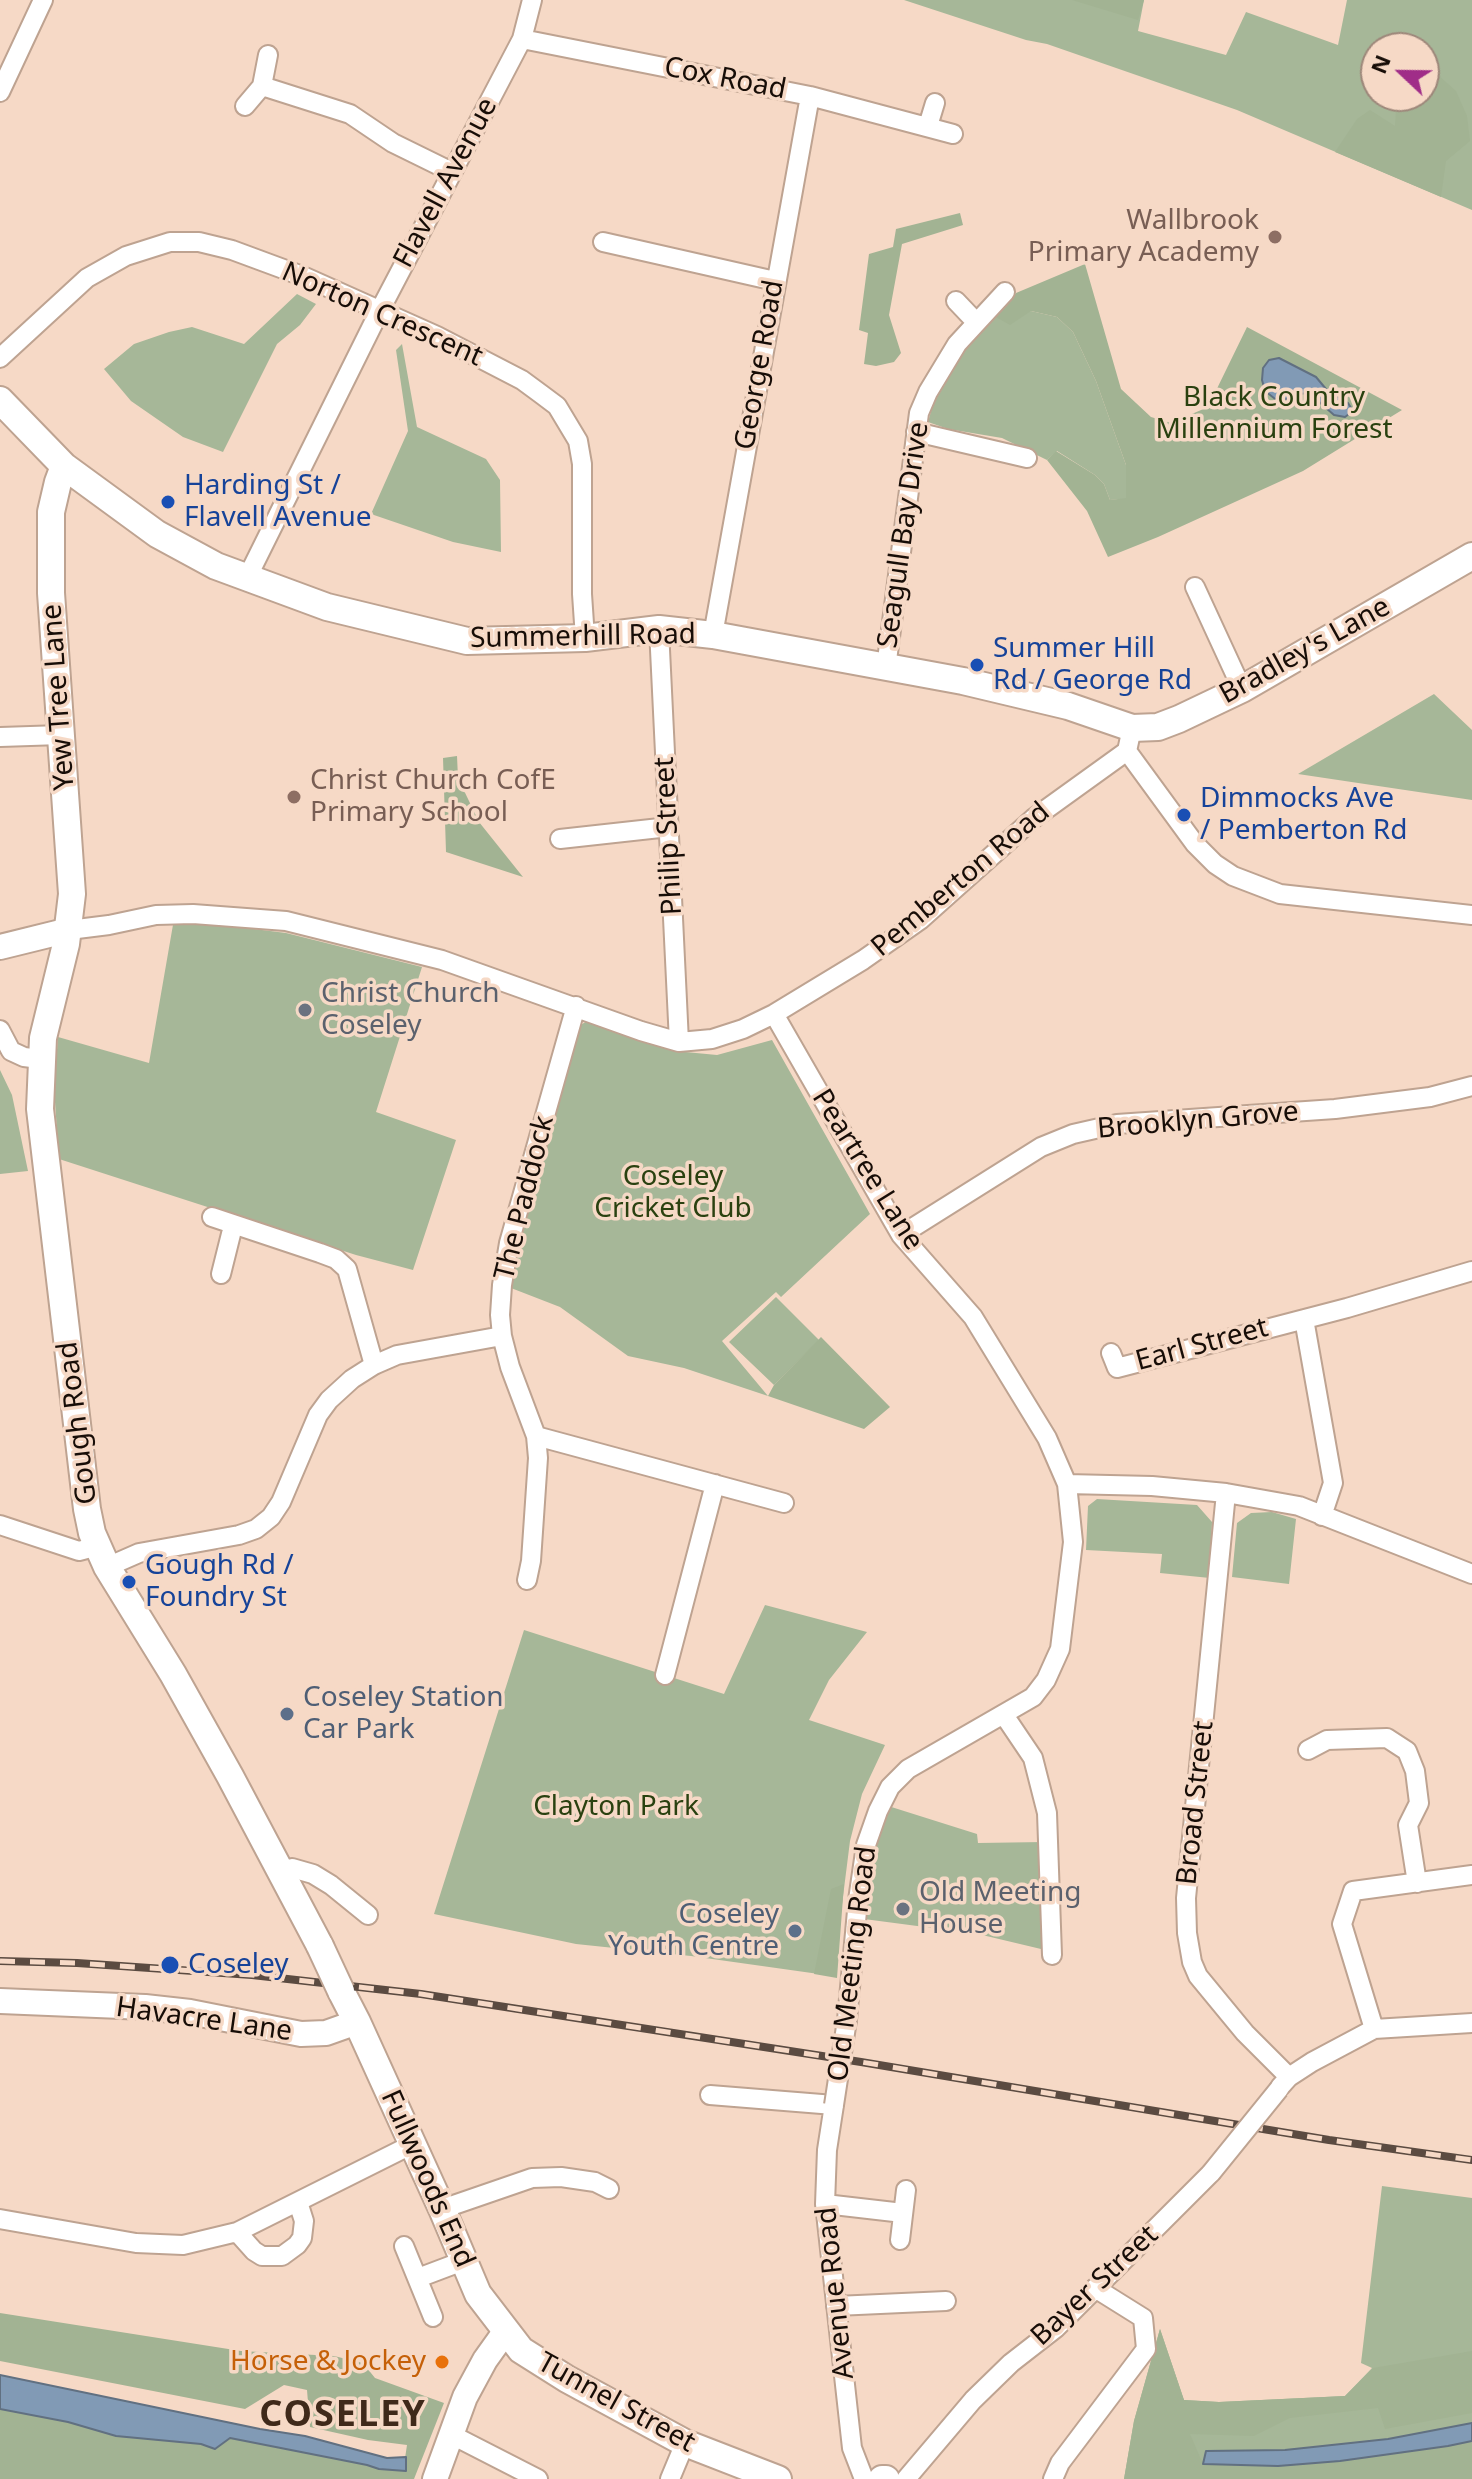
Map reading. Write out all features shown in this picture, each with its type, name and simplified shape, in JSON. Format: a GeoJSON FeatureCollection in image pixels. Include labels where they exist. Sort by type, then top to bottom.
{"type":"FeatureCollection","features":[{"type":"Feature","properties":{"kind":"main road","name":"Summerhill Road"},"geometry":{"type":"LineString","coordinates":[[0,400],[64,466],[157,534],[216,566],[327,607],[467,641],[585,638],[659,629],[713,635],[963,681],[1068,706],[1130,740]]}},
{"type":"Feature","properties":{"kind":"main road","name":"Yew Tree Lane"},"geometry":{"type":"LineString","coordinates":[[64,466],[51,512],[53,632],[72,894],[69,930]]}},
{"type":"Feature","properties":{"kind":"main road","name":"Bradley's Lane"},"geometry":{"type":"LineString","coordinates":[[1130,740],[1242,689],[1472,556]]}},
{"type":"Feature","properties":{"kind":"main road","name":"Gough Road"},"geometry":{"type":"LineString","coordinates":[[69,930],[45,1020],[40,1059],[43,1142],[87,1509],[102,1557],[173,1674],[282,1871],[357,2022]]}},
{"type":"Feature","properties":{"kind":"main road","name":"Fullwoods End"},"geometry":{"type":"LineString","coordinates":[[357,2022],[478,2294],[505,2332]]}},
{"type":"Feature","properties":{"kind":"main road","name":"Tunnel Street"},"geometry":{"type":"LineString","coordinates":[[505,2332],[521,2350],[567,2379],[685,2443],[778,2479]]}},
{"type":"Feature","properties":{"kind":"street"},"geometry":{"type":"LineString","coordinates":[[0,92],[43,0]]}},
{"type":"Feature","properties":{"kind":"street","name":"Flavell Avenue"},"geometry":{"type":"LineString","coordinates":[[247,578],[379,312],[522,39],[532,0]]}},
{"type":"Feature","properties":{"kind":"street","name":"Cox Road"},"geometry":{"type":"LineString","coordinates":[[522,39],[810,96],[953,134]]}},
{"type":"Feature","properties":{"kind":"street"},"geometry":{"type":"LineString","coordinates":[[245,106],[262,86],[268,55]]}},
{"type":"Feature","properties":{"kind":"street"},"geometry":{"type":"LineString","coordinates":[[262,86],[350,114],[393,143],[452,172]]}},
{"type":"Feature","properties":{"kind":"street","name":"George Road"},"geometry":{"type":"LineString","coordinates":[[713,635],[810,96]]}},
{"type":"Feature","properties":{"kind":"street"},"geometry":{"type":"LineString","coordinates":[[928,126],[935,103]]}},
{"type":"Feature","properties":{"kind":"street","name":"Norton Crescent"},"geometry":{"type":"LineString","coordinates":[[0,358],[87,278],[126,256],[170,242],[199,242],[232,250],[305,277],[437,336],[522,380],[557,406],[578,441],[582,464],[585,638]]}},
{"type":"Feature","properties":{"kind":"street"},"geometry":{"type":"LineString","coordinates":[[603,242],[775,281]]}},
{"type":"Feature","properties":{"kind":"street","name":"Seagull Bay Drive"},"geometry":{"type":"LineString","coordinates":[[886,668],[919,413],[957,344],[1005,292]]}},
{"type":"Feature","properties":{"kind":"street"},"geometry":{"type":"LineString","coordinates":[[956,301],[976,322]]}},
{"type":"Feature","properties":{"kind":"street"},"geometry":{"type":"LineString","coordinates":[[916,432],[1027,458]]}},
{"type":"Feature","properties":{"kind":"street"},"geometry":{"type":"LineString","coordinates":[[1195,587],[1242,689]]}},
{"type":"Feature","properties":{"kind":"street","name":"Philip Street"},"geometry":{"type":"LineString","coordinates":[[659,629],[679,1042]]}},
{"type":"Feature","properties":{"kind":"street"},"geometry":{"type":"LineString","coordinates":[[0,737],[61,735]]}},
{"type":"Feature","properties":{"kind":"street"},"geometry":{"type":"LineString","coordinates":[[1130,740],[1195,844],[1215,864],[1233,876],[1280,894],[1472,915]]}},
{"type":"Feature","properties":{"kind":"street","name":"Pemberton Road"},"geometry":{"type":"LineString","coordinates":[[679,1042],[712,1039],[743,1029],[774,1014],[863,960],[920,920],[1034,818],[1130,740]]}},
{"type":"Feature","properties":{"kind":"street"},"geometry":{"type":"LineString","coordinates":[[570,832],[669,827]]}},
{"type":"Feature","properties":{"kind":"street"},"geometry":{"type":"LineString","coordinates":[[0,947],[69,930],[165,914],[286,921],[442,960],[679,1042]]}},
{"type":"Feature","properties":{"kind":"street","name":"The Paddock"},"geometry":{"type":"LineString","coordinates":[[527,1580],[538,1458],[536,1436],[510,1367],[502,1336],[502,1285],[509,1243],[576,1006]]}},
{"type":"Feature","properties":{"kind":"street","name":"Peartree Lane"},"geometry":{"type":"LineString","coordinates":[[774,1014],[901,1235],[973,1317]]}},
{"type":"Feature","properties":{"kind":"street"},"geometry":{"type":"LineString","coordinates":[[0,1030],[11,1051],[40,1059]]}},
{"type":"Feature","properties":{"kind":"street","name":"Brooklyn Grove"},"geometry":{"type":"LineString","coordinates":[[901,1235],[1041,1147],[1073,1134],[1117,1124],[1335,1109],[1430,1097],[1472,1086]]}},
{"type":"Feature","properties":{"kind":"street"},"geometry":{"type":"LineString","coordinates":[[212,1217],[336,1259],[347,1269],[374,1365]]}},
{"type":"Feature","properties":{"kind":"street"},"geometry":{"type":"LineString","coordinates":[[221,1274],[233,1226]]}},
{"type":"Feature","properties":{"kind":"street"},"geometry":{"type":"LineString","coordinates":[[1322,1516],[1333,1483],[1304,1319],[1472,1271]]}},
{"type":"Feature","properties":{"kind":"street","name":"Old Meeting Road"},"geometry":{"type":"LineString","coordinates":[[834,2105],[847,2020],[866,1845],[890,1787],[925,1758],[1033,1697],[1046,1680],[1060,1649],[1073,1542],[1067,1484],[1047,1438],[973,1317]]}},
{"type":"Feature","properties":{"kind":"street","name":"Earl Street"},"geometry":{"type":"LineString","coordinates":[[1111,1353],[1117,1368],[1304,1319]]}},
{"type":"Feature","properties":{"kind":"street"},"geometry":{"type":"LineString","coordinates":[[0,1525],[102,1557],[239,1535],[265,1523],[281,1502],[318,1415],[352,1379],[374,1365],[418,1350],[502,1336]]}},
{"type":"Feature","properties":{"kind":"street"},"geometry":{"type":"LineString","coordinates":[[536,1436],[784,1503]]}},
{"type":"Feature","properties":{"kind":"street"},"geometry":{"type":"LineString","coordinates":[[665,1675],[715,1484]]}},
{"type":"Feature","properties":{"kind":"street"},"geometry":{"type":"LineString","coordinates":[[1067,1484],[1140,1485],[1226,1493],[1299,1506],[1471,1570]]}},
{"type":"Feature","properties":{"kind":"street","name":"Broad Street"},"geometry":{"type":"LineString","coordinates":[[1226,1493],[1186,1898],[1187,1933],[1198,1976],[1284,2083]]}},
{"type":"Feature","properties":{"kind":"street"},"geometry":{"type":"LineString","coordinates":[[511,1558],[531,1561]]}},
{"type":"Feature","properties":{"kind":"street"},"geometry":{"type":"LineString","coordinates":[[1004,1715],[1033,1758],[1047,1813],[1052,1955]]}},
{"type":"Feature","properties":{"kind":"street"},"geometry":{"type":"LineString","coordinates":[[1308,1750],[1327,1740],[1387,1738],[1407,1751],[1415,1771],[1419,1803],[1408,1825],[1417,1883]]}},
{"type":"Feature","properties":{"kind":"street"},"geometry":{"type":"LineString","coordinates":[[282,1871],[292,1868],[313,1874],[368,1915]]}},
{"type":"Feature","properties":{"kind":"street"},"geometry":{"type":"LineString","coordinates":[[1472,1875],[1353,1891],[1342,1924],[1374,2029],[1472,2023]]}},
{"type":"Feature","properties":{"kind":"street","name":"Havacre Lane"},"geometry":{"type":"LineString","coordinates":[[0,2001],[145,2007],[227,2018],[301,2034],[326,2033],[357,2022]]}},
{"type":"Feature","properties":{"kind":"street","name":"Bayer Street"},"geometry":{"type":"LineString","coordinates":[[906,2479],[973,2400],[1011,2363],[1056,2328],[1211,2173],[1284,2083],[1312,2062],[1374,2029]]}},
{"type":"Feature","properties":{"kind":"street"},"geometry":{"type":"LineString","coordinates":[[710,2095],[834,2105]]}},
{"type":"Feature","properties":{"kind":"street","name":"Avenue Road"},"geometry":{"type":"LineString","coordinates":[[834,2105],[827,2150],[825,2204],[852,2448],[864,2479]]}},
{"type":"Feature","properties":{"kind":"street"},"geometry":{"type":"LineString","coordinates":[[0,2219],[136,2243],[183,2245],[237,2232],[413,2144]]}},
{"type":"Feature","properties":{"kind":"street"},"geometry":{"type":"LineString","coordinates":[[442,2209],[532,2178],[561,2177],[595,2182],[609,2189]]}},
{"type":"Feature","properties":{"kind":"street"},"geometry":{"type":"LineString","coordinates":[[900,2240],[906,2190]]}},
{"type":"Feature","properties":{"kind":"street"},"geometry":{"type":"LineString","coordinates":[[237,2232],[247,2246],[262,2256],[282,2256],[302,2238],[304,2221],[298,2202]]}},
{"type":"Feature","properties":{"kind":"street"},"geometry":{"type":"LineString","coordinates":[[825,2204],[903,2213]]}},
{"type":"Feature","properties":{"kind":"street"},"geometry":{"type":"LineString","coordinates":[[404,2246],[433,2317]]}},
{"type":"Feature","properties":{"kind":"street"},"geometry":{"type":"LineString","coordinates":[[418,2278],[463,2261]]}},
{"type":"Feature","properties":{"kind":"street"},"geometry":{"type":"LineString","coordinates":[[1053,2479],[1060,2463],[1146,2349],[1143,2318],[1095,2288]]}},
{"type":"Feature","properties":{"kind":"street"},"geometry":{"type":"LineString","coordinates":[[836,2306],[946,2301]]}},
{"type":"Feature","properties":{"kind":"street"},"geometry":{"type":"LineString","coordinates":[[435,2479],[465,2397],[505,2332]]}},
{"type":"Feature","properties":{"kind":"street"},"geometry":{"type":"LineString","coordinates":[[452,2435],[538,2479]]}},
{"type":"Feature","properties":{"kind":"street"},"geometry":{"type":"LineString","coordinates":[[670,2479],[685,2443]]}},
{"type":"Feature","properties":{"kind":"green space"},"geometry":{"type":"Polygon","coordinates":[[[904,0],[1144,0],[1138,31],[1226,55],[1246,12],[1338,45],[1347,0],[1472,0],[1472,210],[1237,110],[1047,44],[904,0]]]}},
{"type":"Feature","properties":{"kind":"green space"},"geometry":{"type":"Polygon","coordinates":[[[1072,0],[1144,0],[1138,20],[1072,0]]]}},
{"type":"Feature","properties":{"kind":"green space"},"geometry":{"type":"Polygon","coordinates":[[[1440,77],[1456,91],[1467,116],[1470,141],[1446,161],[1441,197],[1335,152],[1357,119],[1367,112],[1373,112],[1395,126],[1396,112],[1440,112],[1440,77]]]}},
{"type":"Feature","properties":{"kind":"green space"},"geometry":{"type":"Polygon","coordinates":[[[960,213],[963,225],[902,244],[889,315],[901,353],[894,362],[876,366],[864,364],[868,333],[859,330],[869,254],[893,247],[896,229],[960,213]]]}},
{"type":"Feature","properties":{"kind":"green space","name":"Black Country Millennium Forest"},"geometry":{"type":"Polygon","coordinates":[[[1085,264],[1121,389],[1151,417],[1171,423],[1208,407],[1247,327],[1402,410],[1303,471],[1108,557],[1087,511],[1047,460],[1056,451],[1095,475],[1104,484],[1110,500],[1126,498],[1126,465],[1096,381],[1073,332],[1057,317],[1031,311],[1010,325],[994,316],[1016,293],[1085,264]]]}},
{"type":"Feature","properties":{"kind":"green space"},"geometry":{"type":"Polygon","coordinates":[[[297,294],[316,304],[300,325],[277,344],[223,452],[183,437],[131,401],[104,369],[134,344],[192,327],[244,344],[297,294]]]}},
{"type":"Feature","properties":{"kind":"green space"},"geometry":{"type":"Polygon","coordinates":[[[1031,311],[1057,317],[1073,332],[1096,381],[1126,465],[1126,499],[1110,500],[1104,484],[1095,475],[1057,451],[1047,460],[1002,438],[948,429],[928,422],[933,404],[973,337],[994,316],[1031,311]]]}},
{"type":"Feature","properties":{"kind":"green space"},"geometry":{"type":"Polygon","coordinates":[[[402,344],[417,427],[486,459],[500,480],[501,552],[453,542],[371,514],[408,431],[396,350],[402,344]]]}},
{"type":"Feature","properties":{"kind":"green space"},"geometry":{"type":"Polygon","coordinates":[[[1434,694],[1472,730],[1472,800],[1298,774],[1434,694]]]}},
{"type":"Feature","properties":{"kind":"green space"},"geometry":{"type":"Polygon","coordinates":[[[457,756],[458,778],[479,822],[523,877],[446,852],[443,758],[457,756]]]}},
{"type":"Feature","properties":{"kind":"green space"},"geometry":{"type":"Polygon","coordinates":[[[174,919],[286,933],[422,967],[376,1112],[456,1140],[413,1270],[356,1255],[59,1159],[54,1088],[58,1037],[149,1063],[174,919]]]}},
{"type":"Feature","properties":{"kind":"green space","name":"Coseley Cricket Club"},"geometry":{"type":"Polygon","coordinates":[[[587,1021],[675,1051],[717,1055],[772,1040],[870,1214],[781,1297],[776,1292],[722,1341],[768,1396],[684,1368],[628,1356],[560,1307],[511,1288],[536,1161],[576,1028],[587,1021]]]}},
{"type":"Feature","properties":{"kind":"green space"},"geometry":{"type":"Polygon","coordinates":[[[0,1070],[12,1095],[28,1171],[0,1174],[0,1070]]]}},
{"type":"Feature","properties":{"kind":"green space"},"geometry":{"type":"Polygon","coordinates":[[[776,1297],[819,1340],[774,1385],[729,1342],[776,1297]]]}},
{"type":"Feature","properties":{"kind":"green space"},"geometry":{"type":"Polygon","coordinates":[[[821,1337],[890,1407],[864,1429],[768,1396],[774,1385],[821,1337]]]}},
{"type":"Feature","properties":{"kind":"green space"},"geometry":{"type":"Polygon","coordinates":[[[1097,1499],[1197,1505],[1212,1522],[1210,1578],[1160,1573],[1162,1554],[1086,1550],[1088,1506],[1097,1499]]]}},
{"type":"Feature","properties":{"kind":"green space"},"geometry":{"type":"Polygon","coordinates":[[[1272,1512],[1296,1519],[1289,1584],[1232,1577],[1237,1523],[1251,1513],[1272,1512]]]}},
{"type":"Feature","properties":{"kind":"green space","name":"Clayton Park"},"geometry":{"type":"Polygon","coordinates":[[[765,1605],[867,1632],[829,1680],[809,1720],[885,1745],[862,1794],[850,1841],[833,1976],[576,1944],[434,1914],[524,1630],[724,1694],[765,1605]]]}},
{"type":"Feature","properties":{"kind":"green space"},"geometry":{"type":"Polygon","coordinates":[[[885,1805],[977,1834],[978,1843],[1044,1842],[1041,1949],[978,1934],[864,1919],[873,1846],[885,1805]]]}},
{"type":"Feature","properties":{"kind":"green space"},"geometry":{"type":"Polygon","coordinates":[[[844,1884],[837,1978],[814,1974],[831,1889],[844,1884]]]}},
{"type":"Feature","properties":{"kind":"green space"},"geometry":{"type":"Polygon","coordinates":[[[1382,2186],[1472,2198],[1472,2479],[1124,2479],[1134,2421],[1160,2329],[1184,2400],[1219,2402],[1345,2396],[1372,2368],[1361,2363],[1382,2186]]]}},
{"type":"Feature","properties":{"kind":"green space"},"geometry":{"type":"Polygon","coordinates":[[[0,2313],[241,2351],[334,2356],[363,2363],[375,2378],[444,2403],[414,2479],[0,2479],[0,2409],[68,2422],[116,2436],[202,2444],[214,2449],[230,2438],[379,2469],[405,2471],[407,2445],[310,2427],[307,2390],[284,2385],[245,2409],[0,2361],[0,2313]]]}},
{"type":"Feature","properties":{"kind":"green space"},"geometry":{"type":"Polygon","coordinates":[[[1160,2329],[1184,2400],[1219,2402],[1345,2396],[1373,2368],[1472,2351],[1472,2413],[1385,2429],[1378,2408],[1290,2418],[1254,2436],[1190,2434],[1203,2464],[1278,2466],[1472,2441],[1472,2479],[1124,2479],[1134,2421],[1160,2329]]]}},
{"type":"Feature","properties":{"kind":"water"},"geometry":{"type":"Polygon","coordinates":[[[1279,358],[1316,377],[1326,389],[1348,403],[1353,411],[1345,417],[1334,415],[1309,393],[1279,402],[1265,391],[1262,380],[1263,368],[1269,360],[1279,358]]]}},
{"type":"Feature","properties":{"kind":"water"},"geometry":{"type":"Polygon","coordinates":[[[0,2375],[305,2436],[387,2458],[406,2457],[406,2471],[379,2469],[230,2438],[215,2449],[201,2444],[116,2436],[68,2422],[0,2409],[0,2375]]]}},
{"type":"Feature","properties":{"kind":"water"},"geometry":{"type":"Polygon","coordinates":[[[1472,2423],[1472,2441],[1448,2446],[1278,2466],[1203,2464],[1206,2451],[1285,2450],[1388,2439],[1472,2423]]]}},
{"type":"Feature","properties":{"kind":"railway"},"geometry":{"type":"LineString","coordinates":[[0,1961],[252,1975],[421,1994],[861,2062],[1329,2140],[1472,2160]]}},
{"type":"Feature","properties":{"kind":"place","name":"Wallbrook Primary Academy"},"geometry":{"type":"Point","coordinates":[1275,237]}},
{"type":"Feature","properties":{"kind":"place","name":"Harding St / Flavell Avenue"},"geometry":{"type":"Point","coordinates":[168,502]}},
{"type":"Feature","properties":{"kind":"place","name":"Summer Hill Rd / George Rd"},"geometry":{"type":"Point","coordinates":[977,665]}},
{"type":"Feature","properties":{"kind":"place","name":"Christ Church CofE Primary School"},"geometry":{"type":"Point","coordinates":[294,797]}},
{"type":"Feature","properties":{"kind":"place","name":"Dimmocks Ave / Pemberton Rd"},"geometry":{"type":"Point","coordinates":[1184,815]}},
{"type":"Feature","properties":{"kind":"place","name":"Christ Church Coseley"},"geometry":{"type":"Point","coordinates":[305,1010]}},
{"type":"Feature","properties":{"kind":"place","name":"Gough Rd / Foundry St"},"geometry":{"type":"Point","coordinates":[129,1582]}},
{"type":"Feature","properties":{"kind":"place","name":"Coseley Station Car Park"},"geometry":{"type":"Point","coordinates":[287,1714]}},
{"type":"Feature","properties":{"kind":"place","name":"Old Meeting House"},"geometry":{"type":"Point","coordinates":[903,1909]}},
{"type":"Feature","properties":{"kind":"place","name":"Coseley Youth Centre"},"geometry":{"type":"Point","coordinates":[795,1931]}},
{"type":"Feature","properties":{"kind":"place","name":"Coseley"},"geometry":{"type":"Point","coordinates":[170,1965]}},
{"type":"Feature","properties":{"kind":"place","name":"Horse & Jockey"},"geometry":{"type":"Point","coordinates":[442,2362]}},
{"type":"Feature","properties":{"kind":"district","name":"COSELEY"},"geometry":{"type":"Point","coordinates":[343,2416]}}]}
